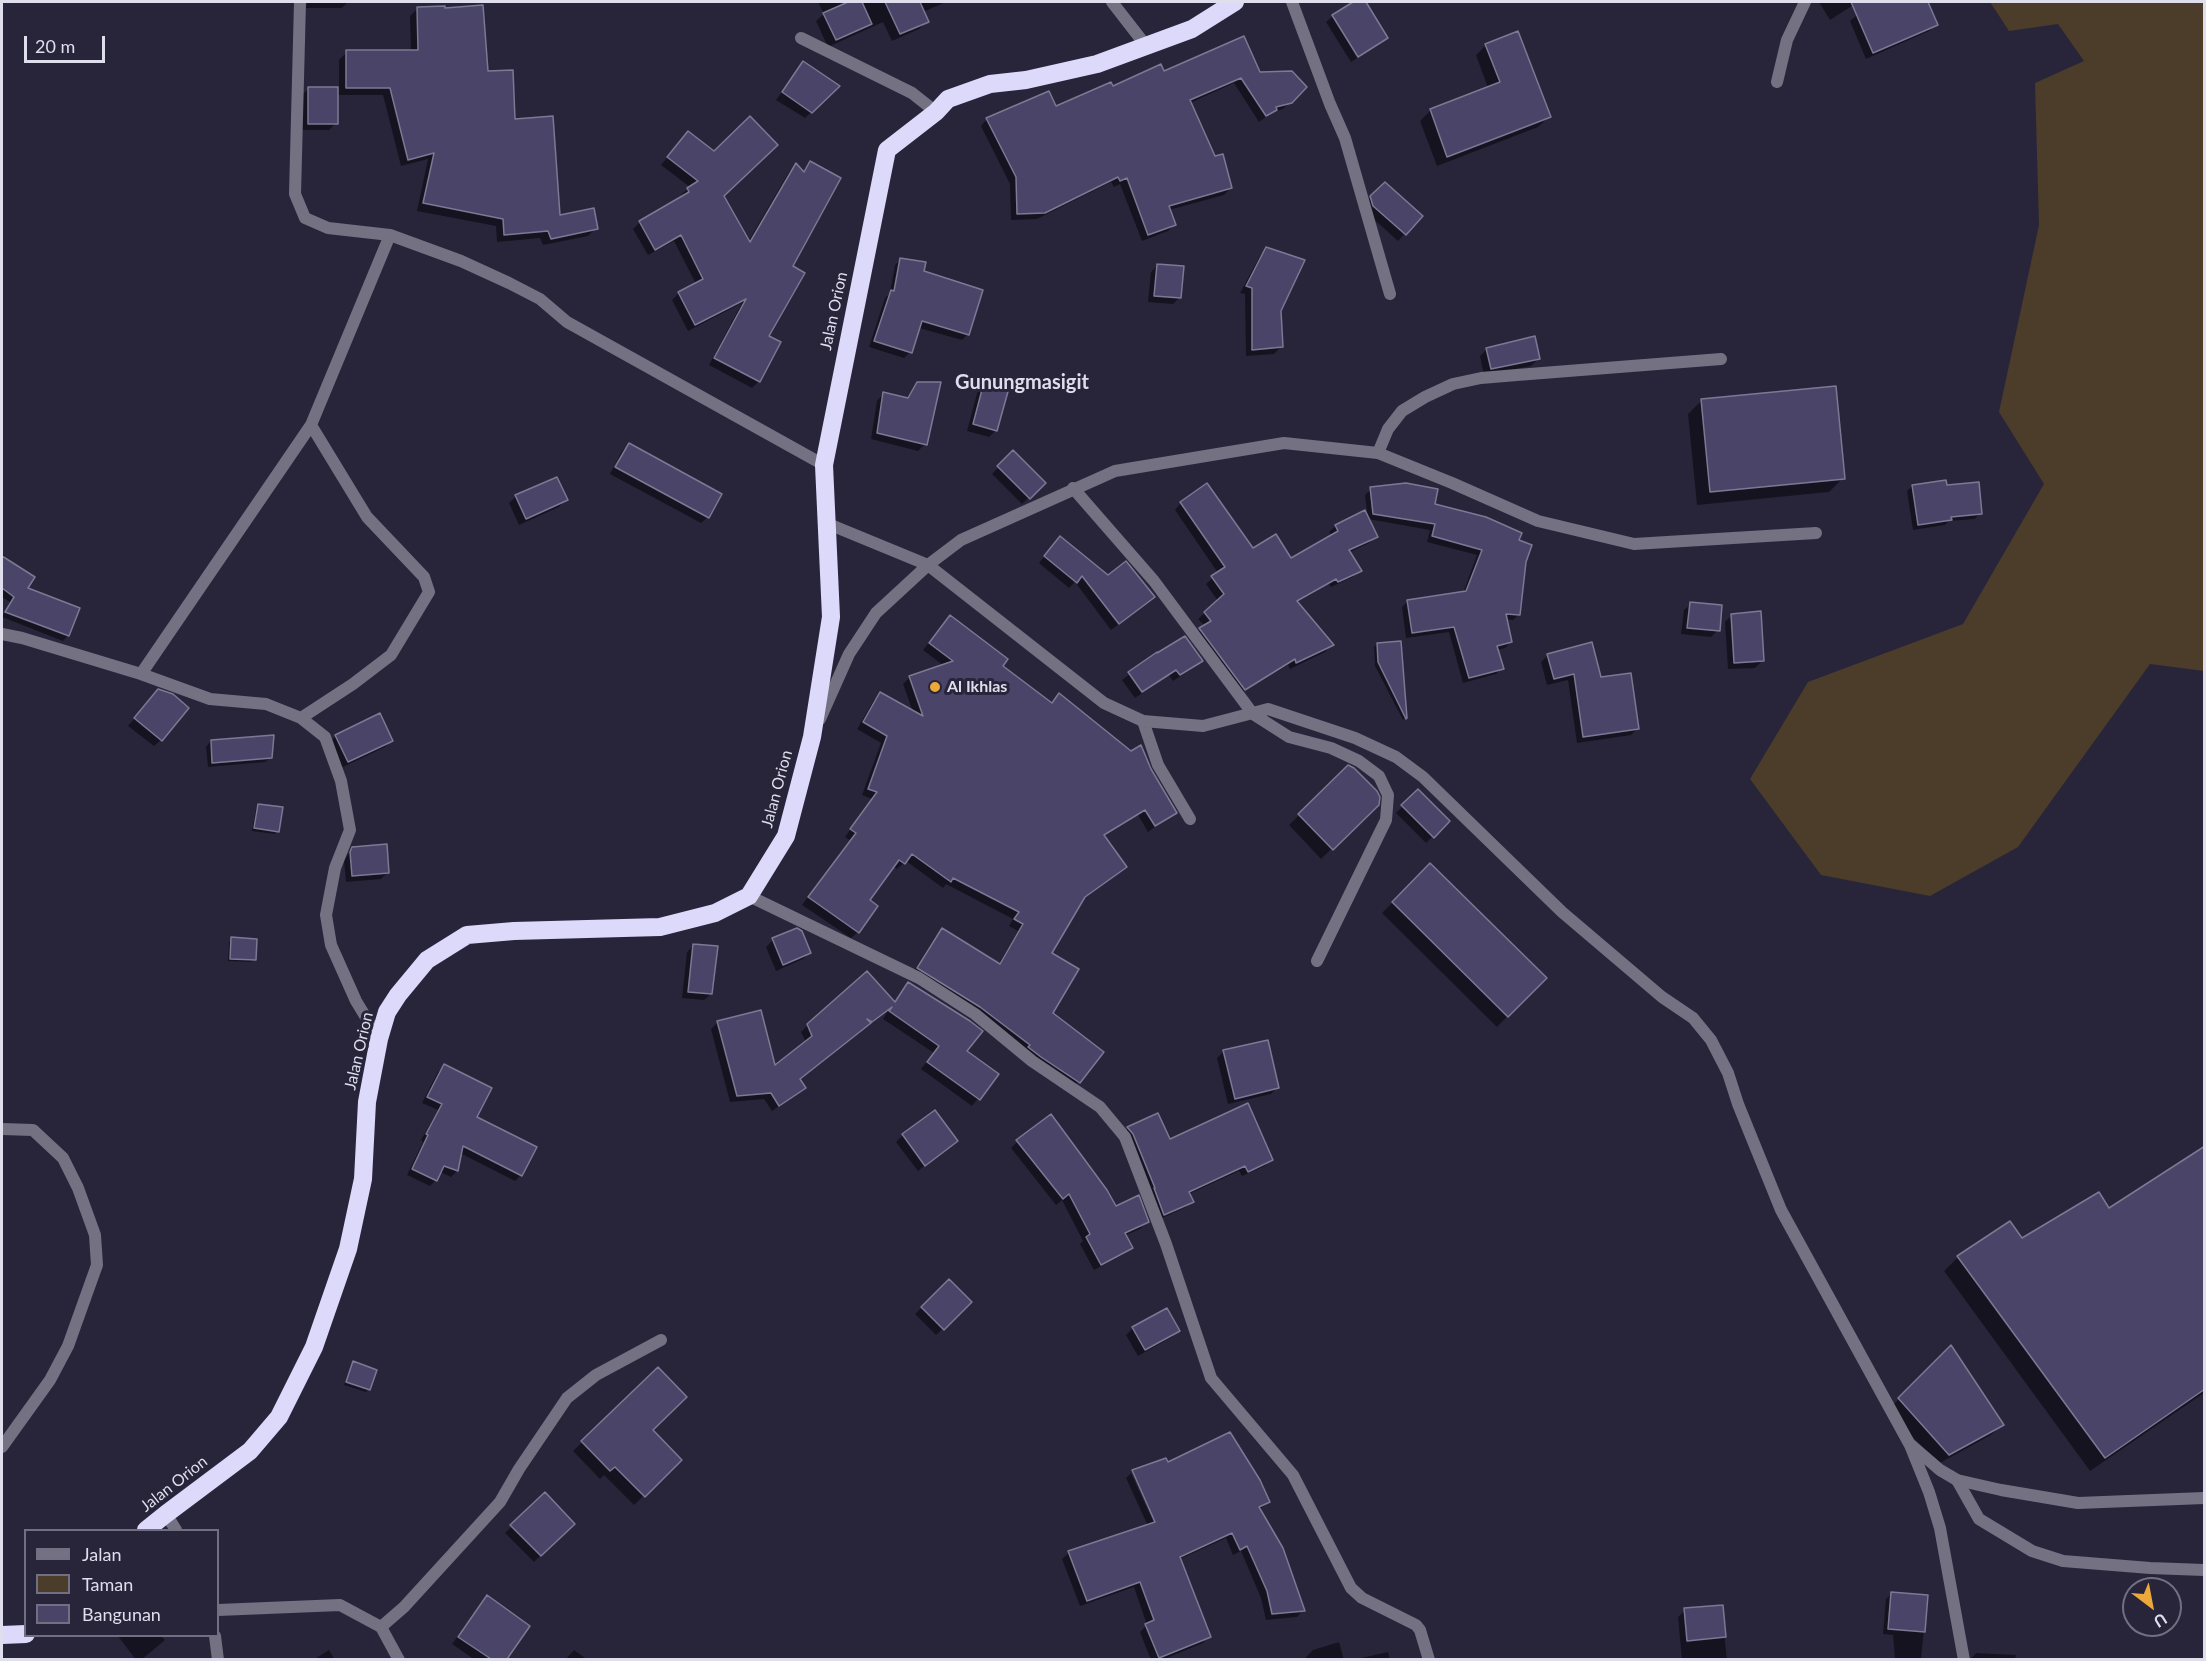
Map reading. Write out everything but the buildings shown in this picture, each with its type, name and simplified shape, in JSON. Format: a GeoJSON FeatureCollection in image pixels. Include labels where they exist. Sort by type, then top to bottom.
{"type":"FeatureCollection","features":[{"type":"Feature","properties":{"kind":"highway","name":"Jalan Orion"},"geometry":{"type":"LineString","coordinates":[[147,1529],[250,1451],[279,1417],[314,1347],[350,1239],[363,1179],[368,1102],[387,1012],[427,960],[467,935],[514,931],[660,927],[715,913],[749,896],[786,836],[812,737],[831,617],[824,465],[887,150],[936,112],[948,99],[990,84],[1026,80],[1097,64],[1192,29],[1235,2]]}},
{"type":"Feature","properties":{"kind":"highway"},"geometry":{"type":"LineString","coordinates":[[2,1635],[24,1634]]}},
{"type":"Feature","properties":{"kind":"street"},"geometry":{"type":"LineString","coordinates":[[300,2],[295,194],[305,218],[328,228],[390,235],[461,261],[509,283],[540,299],[567,322],[824,465]]}},
{"type":"Feature","properties":{"kind":"street"},"geometry":{"type":"LineString","coordinates":[[1112,2],[1147,47]]}},
{"type":"Feature","properties":{"kind":"street"},"geometry":{"type":"LineString","coordinates":[[1292,2],[1345,138],[1390,294]]}},
{"type":"Feature","properties":{"kind":"street"},"geometry":{"type":"LineString","coordinates":[[1778,82],[1787,40],[1804,2]]}},
{"type":"Feature","properties":{"kind":"street"},"geometry":{"type":"LineString","coordinates":[[801,38],[912,93],[936,112]]}},
{"type":"Feature","properties":{"kind":"street"},"geometry":{"type":"LineString","coordinates":[[141,674],[310,425],[390,235]]}},
{"type":"Feature","properties":{"kind":"street"},"geometry":{"type":"LineString","coordinates":[[1378,453],[1388,429],[1402,411],[1453,384],[1481,378],[1721,359]]}},
{"type":"Feature","properties":{"kind":"street"},"geometry":{"type":"LineString","coordinates":[[301,718],[353,684],[391,655],[429,592],[424,577],[367,517],[310,425]]}},
{"type":"Feature","properties":{"kind":"street"},"geometry":{"type":"LineString","coordinates":[[812,737],[849,654],[876,613],[928,565],[961,540],[1115,471],[1284,443],[1378,453],[1538,521],[1634,544],[1816,533]]}},
{"type":"Feature","properties":{"kind":"street"},"geometry":{"type":"LineString","coordinates":[[1073,488],[1154,581],[1252,714],[1289,737],[1332,748],[1359,760],[1379,776],[1388,795],[1386,820],[1317,961]]}},
{"type":"Feature","properties":{"kind":"street"},"geometry":{"type":"LineString","coordinates":[[826,523],[928,565],[1104,703],[1143,721],[1203,726],[1268,710],[1355,738],[1396,757],[1423,777],[1562,912],[1662,997],[1693,1018],[1711,1040],[1728,1073],[1737,1104],[1780,1210],[1910,1445],[1929,1492],[1940,1528],[1964,1659]]}},
{"type":"Feature","properties":{"kind":"street"},"geometry":{"type":"LineString","coordinates":[[2,634],[141,674],[210,699],[267,704],[301,718],[326,737],[341,781],[350,830],[335,868],[326,915],[331,945],[356,1001],[380,1039]]}},
{"type":"Feature","properties":{"kind":"street"},"geometry":{"type":"LineString","coordinates":[[1143,721],[1158,765],[1190,819]]}},
{"type":"Feature","properties":{"kind":"street"},"geometry":{"type":"LineString","coordinates":[[749,896],[919,978],[975,1014],[1032,1061],[1100,1107],[1125,1137],[1166,1244],[1211,1378],[1293,1475],[1351,1588],[1362,1598],[1416,1625],[1420,1630],[1429,1659]]}},
{"type":"Feature","properties":{"kind":"street"},"geometry":{"type":"LineString","coordinates":[[2,1129],[33,1130],[63,1158],[78,1188],[95,1235],[97,1265],[68,1346],[50,1380],[2,1447]]}},
{"type":"Feature","properties":{"kind":"street"},"geometry":{"type":"LineString","coordinates":[[381,1627],[404,1607],[500,1502],[519,1468],[567,1398],[596,1375],[661,1340]]}},
{"type":"Feature","properties":{"kind":"street"},"geometry":{"type":"LineString","coordinates":[[1910,1445],[1940,1470],[1957,1480],[2001,1490],[2078,1503],[2205,1498]]}},
{"type":"Feature","properties":{"kind":"street"},"geometry":{"type":"LineString","coordinates":[[1957,1480],[1979,1518],[2032,1551],[2063,1561],[2205,1570]]}},
{"type":"Feature","properties":{"kind":"street"},"geometry":{"type":"LineString","coordinates":[[166,1514],[175,1529]]}},
{"type":"Feature","properties":{"kind":"street"},"geometry":{"type":"LineString","coordinates":[[219,1610],[340,1605],[381,1627],[399,1659]]}},
{"type":"Feature","properties":{"kind":"street"},"geometry":{"type":"LineString","coordinates":[[215,1637],[218,1659]]}},
{"type":"Feature","properties":{"kind":"green space"},"geometry":{"type":"Polygon","coordinates":[[[1990,2],[2204,2],[2204,671],[2150,664],[2018,847],[1930,896],[1821,875],[1750,779],[1808,682],[1963,624],[2044,484],[1999,412],[2039,225],[2035,83],[2084,61],[2058,24],[2009,31],[1990,2]]]}},
{"type":"Feature","properties":{"kind":"place","name":"Al Ikhlas"},"geometry":{"type":"Point","coordinates":[935,687]}},
{"type":"Feature","properties":{"kind":"district","name":"Gunungmasigit"},"geometry":{"type":"Point","coordinates":[1022,383]}}]}
